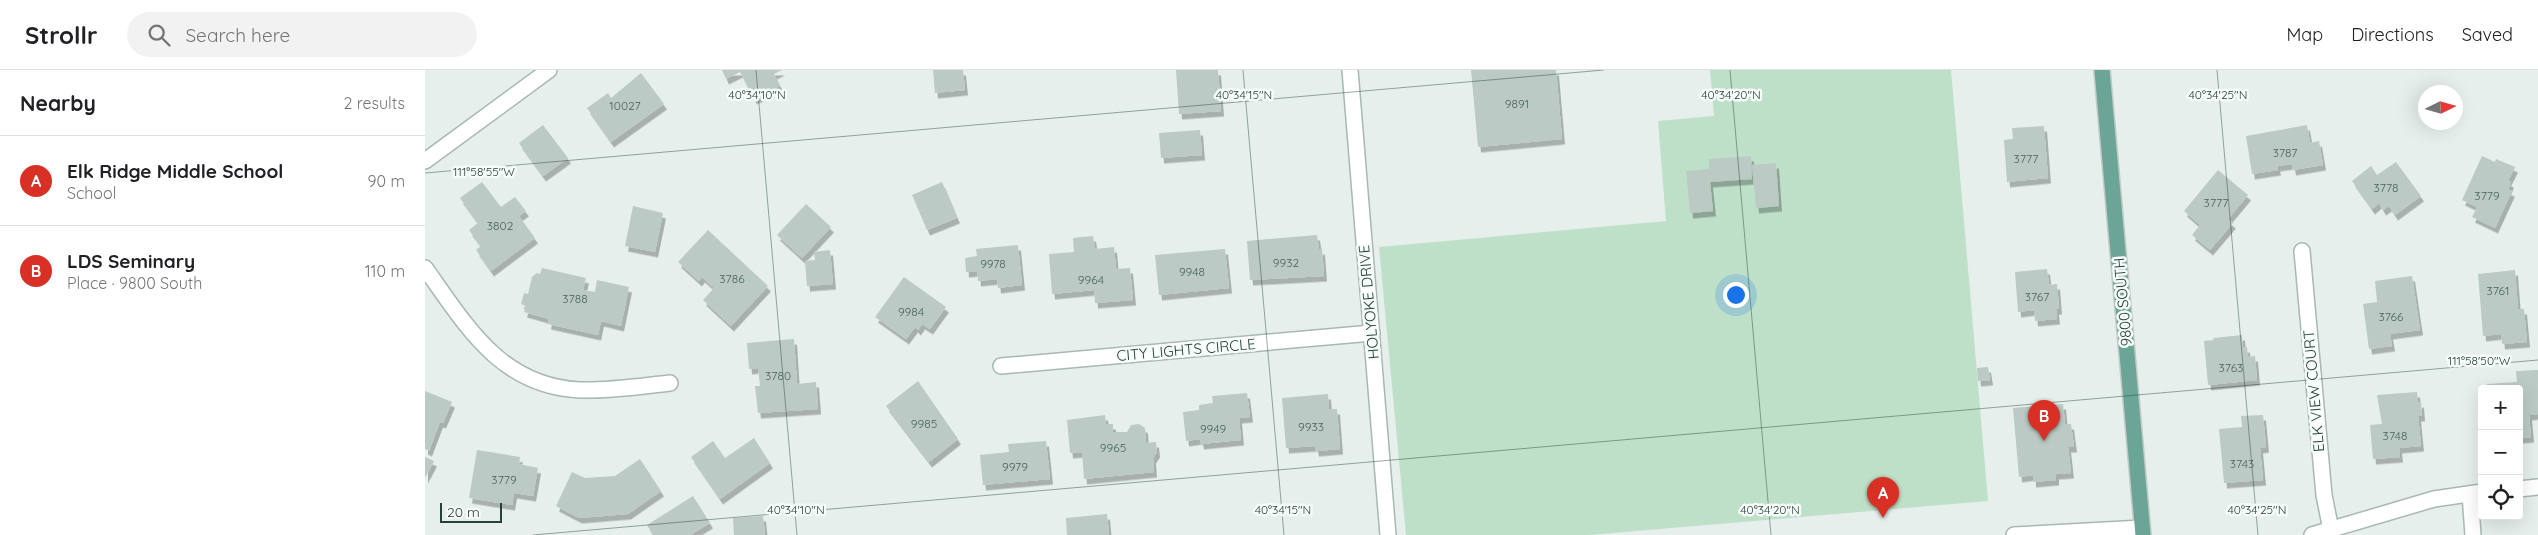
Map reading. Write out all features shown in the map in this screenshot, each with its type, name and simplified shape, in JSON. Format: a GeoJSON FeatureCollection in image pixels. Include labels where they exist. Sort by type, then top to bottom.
{"type":"FeatureCollection","features":[{"type":"Feature","properties":{"kind":"main road","name":"9800 SOUTH"},"geometry":{"type":"LineString","coordinates":[[2102,70],[2143,531]]}},
{"type":"Feature","properties":{"kind":"street"},"geometry":{"type":"LineString","coordinates":[[425,161],[549,70]]}},
{"type":"Feature","properties":{"kind":"street","name":"HOLYOKE DRIVE"},"geometry":{"type":"LineString","coordinates":[[1351,70],[1388,535]]}},
{"type":"Feature","properties":{"kind":"street","name":"ELK VIEW COURT"},"geometry":{"type":"LineString","coordinates":[[2302,251],[2323,495],[2331,530]]}},
{"type":"Feature","properties":{"kind":"street"},"geometry":{"type":"LineString","coordinates":[[425,268],[475,337],[499,361],[529,378],[553,386],[578,390],[671,383]]}},
{"type":"Feature","properties":{"kind":"street","name":"CITY LIGHTS CIRCLE"},"geometry":{"type":"LineString","coordinates":[[1001,366],[1372,333]]}},
{"type":"Feature","properties":{"kind":"street"},"geometry":{"type":"LineString","coordinates":[[2523,489],[2538,487]]}},
{"type":"Feature","properties":{"kind":"street"},"geometry":{"type":"LineString","coordinates":[[2312,535],[2434,499],[2476,493],[2473,535]]}},
{"type":"Feature","properties":{"kind":"street"},"geometry":{"type":"LineString","coordinates":[[2014,535],[2143,531]]}},
{"type":"Feature","properties":{"kind":"green space"},"geometry":{"type":"Polygon","coordinates":[[[1710,70],[1951,70],[1988,501],[1589,535],[1406,535],[1379,247],[1666,221],[1658,121],[1714,116],[1710,70]]]}},
{"type":"Feature","properties":{"kind":"building"},"geometry":{"type":"Polygon","coordinates":[[[722,70],[782,70],[774,74],[780,86],[754,99],[740,72],[726,79],[722,70]]]}},
{"type":"Feature","properties":{"kind":"building"},"geometry":{"type":"Polygon","coordinates":[[[933,70],[963,70],[965,90],[935,93],[933,70]]]}},
{"type":"Feature","properties":{"kind":"building"},"geometry":{"type":"Polygon","coordinates":[[[1176,70],[1218,70],[1221,111],[1179,114],[1176,70]]]}},
{"type":"Feature","properties":{"kind":"building"},"geometry":{"type":"Polygon","coordinates":[[[1471,70],[1556,70],[1562,139],[1478,147],[1471,70]]]}},
{"type":"Feature","properties":{"kind":"building"},"geometry":{"type":"Polygon","coordinates":[[[641,73],[664,104],[611,142],[587,108],[608,93],[611,98],[641,73]]]}},
{"type":"Feature","properties":{"kind":"building"},"geometry":{"type":"Polygon","coordinates":[[[543,125],[568,158],[543,176],[519,143],[543,125]]]}},
{"type":"Feature","properties":{"kind":"building"},"geometry":{"type":"Polygon","coordinates":[[[2307,125],[2310,143],[2319,141],[2323,165],[2293,170],[2292,164],[2277,166],[2278,170],[2252,174],[2246,136],[2307,125]]]}},
{"type":"Feature","properties":{"kind":"building"},"geometry":{"type":"Polygon","coordinates":[[[2044,126],[2048,178],[2007,182],[2004,140],[2013,139],[2012,128],[2044,126]]]}},
{"type":"Feature","properties":{"kind":"building"},"geometry":{"type":"Polygon","coordinates":[[[1200,130],[1202,155],[1161,158],[1159,133],[1200,130]]]}},
{"type":"Feature","properties":{"kind":"building"},"geometry":{"type":"Polygon","coordinates":[[[1751,156],[1752,179],[1710,182],[1713,211],[1690,213],[1686,171],[1709,169],[1709,159],[1751,156]]]}},
{"type":"Feature","properties":{"kind":"building"},"geometry":{"type":"Polygon","coordinates":[[[2482,156],[2495,162],[2496,159],[2515,167],[2508,181],[2511,182],[2508,190],[2512,191],[2495,228],[2472,217],[2477,207],[2462,200],[2482,156]]]}},
{"type":"Feature","properties":{"kind":"building"},"geometry":{"type":"Polygon","coordinates":[[[2396,162],[2421,196],[2395,215],[2389,206],[2383,210],[2379,203],[2372,209],[2352,181],[2371,166],[2377,175],[2396,162]]]}},
{"type":"Feature","properties":{"kind":"building"},"geometry":{"type":"Polygon","coordinates":[[[1776,163],[1779,206],[1756,208],[1752,165],[1776,163]]]}},
{"type":"Feature","properties":{"kind":"building"},"geometry":{"type":"Polygon","coordinates":[[[2218,170],[2248,195],[2228,219],[2233,223],[2210,250],[2192,235],[2200,225],[2184,211],[2218,170]]]}},
{"type":"Feature","properties":{"kind":"building"},"geometry":{"type":"Polygon","coordinates":[[[482,182],[501,207],[515,197],[526,211],[519,216],[535,238],[491,271],[476,250],[481,246],[469,230],[478,223],[460,198],[482,182]]]}},
{"type":"Feature","properties":{"kind":"building"},"geometry":{"type":"Polygon","coordinates":[[[942,182],[957,218],[927,230],[912,195],[942,182]]]}},
{"type":"Feature","properties":{"kind":"building"},"geometry":{"type":"Polygon","coordinates":[[[806,204],[831,227],[802,258],[777,235],[806,204]]]}},
{"type":"Feature","properties":{"kind":"building"},"geometry":{"type":"Polygon","coordinates":[[[633,206],[663,213],[655,252],[625,246],[633,206]]]}},
{"type":"Feature","properties":{"kind":"building"},"geometry":{"type":"Polygon","coordinates":[[[708,230],[768,286],[731,326],[703,300],[714,288],[702,277],[699,281],[678,262],[708,230]]]}},
{"type":"Feature","properties":{"kind":"building"},"geometry":{"type":"Polygon","coordinates":[[[1317,235],[1319,250],[1322,249],[1324,276],[1250,280],[1247,241],[1317,235]]]}},
{"type":"Feature","properties":{"kind":"building"},"geometry":{"type":"Polygon","coordinates":[[[1093,236],[1095,249],[1114,247],[1116,269],[1130,268],[1133,300],[1095,303],[1094,290],[1052,294],[1049,254],[1074,252],[1073,238],[1093,236]]]}},
{"type":"Feature","properties":{"kind":"building"},"geometry":{"type":"Polygon","coordinates":[[[1018,245],[1022,285],[998,288],[997,279],[978,281],[977,271],[966,272],[965,258],[977,256],[976,249],[1018,245]]]}},
{"type":"Feature","properties":{"kind":"building"},"geometry":{"type":"Polygon","coordinates":[[[1225,249],[1229,288],[1159,295],[1155,255],[1225,249]]]}},
{"type":"Feature","properties":{"kind":"building"},"geometry":{"type":"Polygon","coordinates":[[[830,250],[833,284],[807,286],[805,261],[815,260],[814,252],[830,250]]]}},
{"type":"Feature","properties":{"kind":"building"},"geometry":{"type":"Polygon","coordinates":[[[542,268],[586,278],[583,290],[595,292],[597,280],[629,287],[621,326],[601,321],[598,335],[548,324],[549,319],[524,312],[526,306],[521,304],[524,293],[528,294],[532,277],[537,273],[540,274],[542,268]]]}},
{"type":"Feature","properties":{"kind":"building"},"geometry":{"type":"Polygon","coordinates":[[[2047,269],[2049,285],[2057,284],[2059,309],[2056,309],[2057,319],[2035,321],[2034,310],[2018,312],[2015,272],[2047,269]]]}},
{"type":"Feature","properties":{"kind":"building"},"geometry":{"type":"Polygon","coordinates":[[[2515,270],[2518,309],[2524,309],[2527,342],[2502,344],[2501,334],[2483,336],[2478,274],[2515,270]]]}},
{"type":"Feature","properties":{"kind":"building"},"geometry":{"type":"Polygon","coordinates":[[[2412,276],[2420,330],[2390,334],[2392,346],[2369,349],[2363,304],[2377,302],[2375,281],[2412,276]]]}},
{"type":"Feature","properties":{"kind":"building"},"geometry":{"type":"Polygon","coordinates":[[[904,277],[946,307],[930,329],[922,324],[918,330],[915,327],[906,339],[875,317],[904,277]]]}},
{"type":"Feature","properties":{"kind":"building"},"geometry":{"type":"Polygon","coordinates":[[[2242,335],[2243,348],[2247,347],[2248,357],[2255,356],[2257,380],[2208,385],[2204,341],[2214,340],[2213,338],[2242,335]]]}},
{"type":"Feature","properties":{"kind":"building"},"geometry":{"type":"Polygon","coordinates":[[[794,339],[797,384],[816,382],[818,409],[758,413],[755,386],[760,386],[758,368],[749,369],[747,343],[794,339]]]}},
{"type":"Feature","properties":{"kind":"building"},"geometry":{"type":"Polygon","coordinates":[[[1988,367],[1990,380],[1978,381],[1977,368],[1988,367]]]}},
{"type":"Feature","properties":{"kind":"building"},"geometry":{"type":"Polygon","coordinates":[[[2538,370],[2538,414],[2529,415],[2531,437],[2523,438],[2523,385],[2487,385],[2517,382],[2516,371],[2538,370]]]}},
{"type":"Feature","properties":{"kind":"building"},"geometry":{"type":"Polygon","coordinates":[[[918,381],[958,439],[929,462],[886,406],[918,381]]]}},
{"type":"Feature","properties":{"kind":"building"},"geometry":{"type":"Polygon","coordinates":[[[425,391],[452,402],[443,423],[440,422],[429,451],[425,449],[425,391]]]}},
{"type":"Feature","properties":{"kind":"building"},"geometry":{"type":"Polygon","coordinates":[[[2417,392],[2418,403],[2421,402],[2422,416],[2418,416],[2421,446],[2399,448],[2400,457],[2373,459],[2370,425],[2382,424],[2377,395],[2417,392]]]}},
{"type":"Feature","properties":{"kind":"building"},"geometry":{"type":"Polygon","coordinates":[[[1247,393],[1250,417],[1239,418],[1241,440],[1201,444],[1200,439],[1186,441],[1183,412],[1199,410],[1199,405],[1213,403],[1212,396],[1247,393]]]}},
{"type":"Feature","properties":{"kind":"building"},"geometry":{"type":"Polygon","coordinates":[[[1328,394],[1329,409],[1337,409],[1340,449],[1316,451],[1315,446],[1286,448],[1282,398],[1328,394]]]}},
{"type":"Feature","properties":{"kind":"building"},"geometry":{"type":"Polygon","coordinates":[[[2063,404],[2065,424],[2071,424],[2074,447],[2068,447],[2071,473],[2056,474],[2056,480],[2033,482],[2033,475],[2019,477],[2013,408],[2063,404]]]}},
{"type":"Feature","properties":{"kind":"building"},"geometry":{"type":"Polygon","coordinates":[[[1105,415],[1106,424],[1113,424],[1113,432],[1127,432],[1131,425],[1139,424],[1145,428],[1146,443],[1156,442],[1157,452],[1153,458],[1154,472],[1084,479],[1082,452],[1070,453],[1067,420],[1105,415]]]}},
{"type":"Feature","properties":{"kind":"building"},"geometry":{"type":"Polygon","coordinates":[[[2263,415],[2266,447],[2260,448],[2263,480],[2224,483],[2219,429],[2242,427],[2241,416],[2263,415]]]}},
{"type":"Feature","properties":{"kind":"building"},"geometry":{"type":"Polygon","coordinates":[[[754,438],[770,463],[720,499],[691,457],[713,441],[725,458],[754,438]]]}},
{"type":"Feature","properties":{"kind":"building"},"geometry":{"type":"Polygon","coordinates":[[[1046,441],[1050,479],[983,485],[980,455],[1009,452],[1008,444],[1046,441]]]}},
{"type":"Feature","properties":{"kind":"building"},"geometry":{"type":"Polygon","coordinates":[[[477,450],[520,457],[519,464],[538,468],[533,496],[514,493],[512,505],[469,498],[477,450]]]}},
{"type":"Feature","properties":{"kind":"building"},"geometry":{"type":"Polygon","coordinates":[[[425,457],[434,461],[425,478],[425,457]]]}},
{"type":"Feature","properties":{"kind":"building"},"geometry":{"type":"Polygon","coordinates":[[[640,459],[661,491],[628,514],[579,518],[556,506],[572,472],[585,478],[615,476],[640,459]]]}},
{"type":"Feature","properties":{"kind":"building"},"geometry":{"type":"Polygon","coordinates":[[[693,496],[710,523],[690,535],[653,535],[647,525],[693,496]]]}},
{"type":"Feature","properties":{"kind":"building"},"geometry":{"type":"Polygon","coordinates":[[[1107,514],[1109,535],[1067,535],[1066,518],[1107,514]]]}},
{"type":"Feature","properties":{"kind":"building"},"geometry":{"type":"Polygon","coordinates":[[[763,516],[765,535],[734,535],[733,518],[763,516]]]}},
{"type":"Feature","properties":{"kind":"place","name":"LDS Seminary"},"geometry":{"type":"Point","coordinates":[2044,441]}},
{"type":"Feature","properties":{"kind":"place","name":"Elk Ridge Middle School"},"geometry":{"type":"Point","coordinates":[1883,518]}}]}
